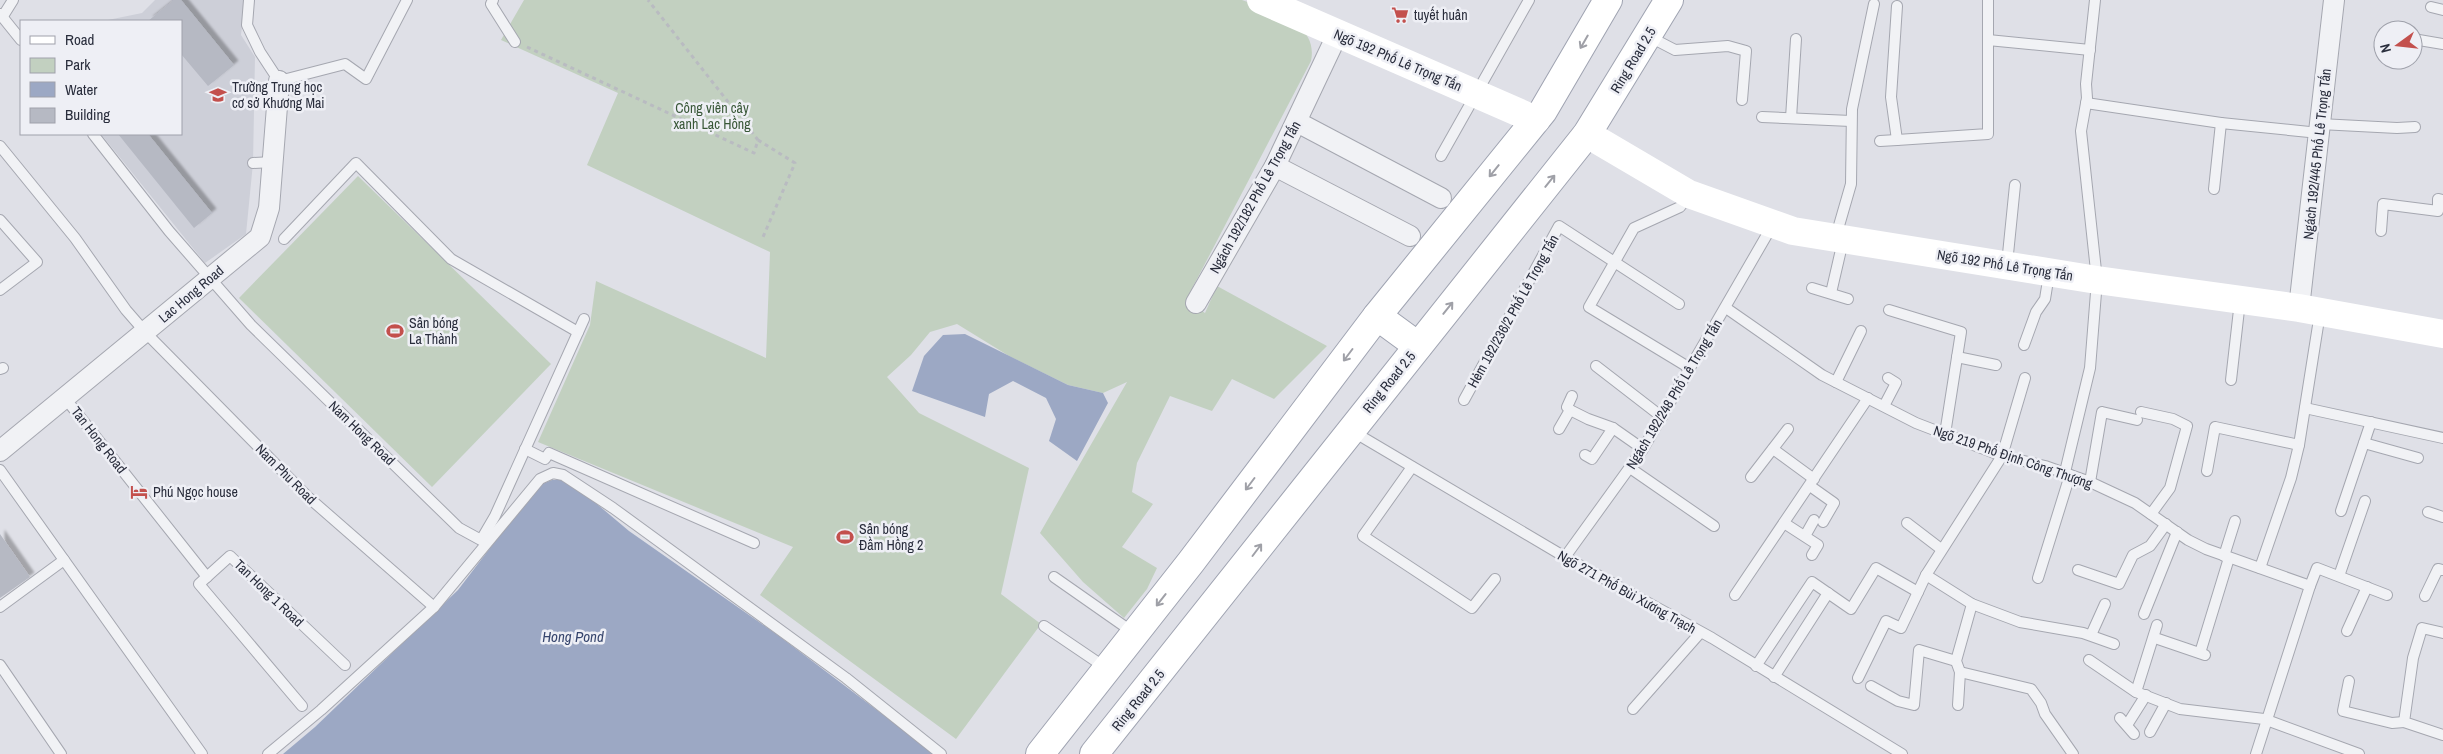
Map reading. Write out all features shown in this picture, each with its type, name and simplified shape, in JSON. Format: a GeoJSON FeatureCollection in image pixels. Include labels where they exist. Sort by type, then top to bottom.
{"type":"FeatureCollection","features":[{"type":"Feature","properties":{"kind":"main road","name":"Ngõ 192 Phố Lê Trọng Tấn"},"geometry":{"type":"LineString","coordinates":[[1261,0],[1536,120]]}},
{"type":"Feature","properties":{"kind":"main road"},"geometry":{"type":"LineString","coordinates":[[1040,754],[1378,316],[1536,120],[1608,0]]}},
{"type":"Feature","properties":{"kind":"main road","name":"Ring Road 2.5"},"geometry":{"type":"LineString","coordinates":[[1094,753],[1228,588],[1351,430],[1588,134],[1669,0]]}},
{"type":"Feature","properties":{"kind":"main road","name":"Ngõ 192 Phố Lê Trọng Tấn"},"geometry":{"type":"LineString","coordinates":[[1588,134],[1689,194],[1793,231],[1839,240],[2007,264],[2097,280],[2310,310],[2443,334]]}},
{"type":"Feature","properties":{"kind":"main road"},"geometry":{"type":"LineString","coordinates":[[1378,316],[1418,346]]}},
{"type":"Feature","properties":{"kind":"main road"},"geometry":{"type":"LineString","coordinates":[[1059,730],[1094,753]]}},
{"type":"Feature","properties":{"kind":"street","name":"Ngách 192/445 Phố Lê Trọng Tấn"},"geometry":{"type":"LineString","coordinates":[[2310,310],[2320,129],[2334,0]]}},
{"type":"Feature","properties":{"kind":"street","name":"Ngách 192/182 Phố Lê Trọng Tấn"},"geometry":{"type":"LineString","coordinates":[[1196,303],[1275,166],[1338,34]]}},
{"type":"Feature","properties":{"kind":"street","name":"Lac Hong Road"},"geometry":{"type":"LineString","coordinates":[[0,451],[146,333],[260,237],[269,208],[279,80]]}},
{"type":"Feature","properties":{"kind":"street"},"geometry":{"type":"LineString","coordinates":[[1297,122],[1441,198]]}},
{"type":"Feature","properties":{"kind":"street"},"geometry":{"type":"LineString","coordinates":[[1275,166],[1410,236]]}},
{"type":"Feature","properties":{"kind":"lane"},"geometry":{"type":"LineString","coordinates":[[13,0],[2,15],[20,39]]}},
{"type":"Feature","properties":{"kind":"lane"},"geometry":{"type":"LineString","coordinates":[[249,0],[246,25],[260,52],[279,80],[345,64],[366,78],[407,0]]}},
{"type":"Feature","properties":{"kind":"lane"},"geometry":{"type":"LineString","coordinates":[[493,0],[491,4],[515,42]]}},
{"type":"Feature","properties":{"kind":"lane"},"geometry":{"type":"LineString","coordinates":[[1441,156],[1529,0]]}},
{"type":"Feature","properties":{"kind":"lane"},"geometry":{"type":"LineString","coordinates":[[1880,142],[1988,134],[1988,0]]}},
{"type":"Feature","properties":{"kind":"lane"},"geometry":{"type":"LineString","coordinates":[[2038,578],[2068,474],[2090,368],[2097,280],[2081,131],[2086,103],[2086,84],[2095,0]]}},
{"type":"Feature","properties":{"kind":"lane"},"geometry":{"type":"LineString","coordinates":[[1830,293],[1851,184],[1852,109],[1874,4]]}},
{"type":"Feature","properties":{"kind":"lane"},"geometry":{"type":"LineString","coordinates":[[1897,6],[1891,97],[1898,140]]}},
{"type":"Feature","properties":{"kind":"lane"},"geometry":{"type":"LineString","coordinates":[[2431,7],[2443,10]]}},
{"type":"Feature","properties":{"kind":"lane"},"geometry":{"type":"LineString","coordinates":[[1647,36],[1675,50],[1728,46],[1746,51],[1742,100]]}},
{"type":"Feature","properties":{"kind":"lane"},"geometry":{"type":"LineString","coordinates":[[1791,118],[1796,39]]}},
{"type":"Feature","properties":{"kind":"lane"},"geometry":{"type":"LineString","coordinates":[[1988,40],[2090,50]]}},
{"type":"Feature","properties":{"kind":"lane"},"geometry":{"type":"LineString","coordinates":[[2423,41],[2443,44]]}},
{"type":"Feature","properties":{"kind":"lane"},"geometry":{"type":"LineString","coordinates":[[2086,103],[2220,123],[2320,129],[2416,127]]}},
{"type":"Feature","properties":{"kind":"lane"},"geometry":{"type":"LineString","coordinates":[[1762,117],[1851,121]]}},
{"type":"Feature","properties":{"kind":"lane"},"geometry":{"type":"LineString","coordinates":[[2214,189],[2220,123]]}},
{"type":"Feature","properties":{"kind":"lane","name":"Nam Hong Road"},"geometry":{"type":"LineString","coordinates":[[95,135],[169,231],[251,325],[459,528],[481,540],[492,520],[584,319]]}},
{"type":"Feature","properties":{"kind":"lane","name":"Nam Phu Road"},"geometry":{"type":"LineString","coordinates":[[0,146],[75,238],[126,310],[146,333],[308,497],[434,607]]}},
{"type":"Feature","properties":{"kind":"lane"},"geometry":{"type":"LineString","coordinates":[[253,163],[273,162]]}},
{"type":"Feature","properties":{"kind":"lane"},"geometry":{"type":"LineString","coordinates":[[284,239],[356,163],[450,259],[578,332]]}},
{"type":"Feature","properties":{"kind":"lane"},"geometry":{"type":"LineString","coordinates":[[2007,264],[2015,185]]}},
{"type":"Feature","properties":{"kind":"lane"},"geometry":{"type":"LineString","coordinates":[[1688,367],[1589,307],[1614,260],[1634,228],[1680,208],[1689,194]]}},
{"type":"Feature","properties":{"kind":"lane"},"geometry":{"type":"LineString","coordinates":[[2381,231],[2383,204],[2438,211],[2438,199],[2443,200]]}},
{"type":"Feature","properties":{"kind":"lane"},"geometry":{"type":"LineString","coordinates":[[0,220],[37,262],[0,290]]}},
{"type":"Feature","properties":{"kind":"lane","name":"Ngách 192/248 Phố Lê Trọng Tấn"},"geometry":{"type":"LineString","coordinates":[[1565,558],[1643,449],[1688,367],[1726,308],[1773,224]]}},
{"type":"Feature","properties":{"kind":"lane","name":"Hẻm 192/236/2 Phố Lê Trọng Tấn"},"geometry":{"type":"LineString","coordinates":[[1464,400],[1559,226],[1614,260]]}},
{"type":"Feature","properties":{"kind":"lane"},"geometry":{"type":"LineString","coordinates":[[1614,260],[1679,304]]}},
{"type":"Feature","properties":{"kind":"lane"},"geometry":{"type":"LineString","coordinates":[[2024,345],[2036,312],[2045,299],[2050,271]]}},
{"type":"Feature","properties":{"kind":"lane"},"geometry":{"type":"LineString","coordinates":[[1812,288],[1848,299]]}},
{"type":"Feature","properties":{"kind":"lane"},"geometry":{"type":"LineString","coordinates":[[2232,380],[2240,300]]}},
{"type":"Feature","properties":{"kind":"lane","name":"Ngõ 219 Phố Định Công Thượng"},"geometry":{"type":"LineString","coordinates":[[1726,308],[1822,375],[1916,423],[2002,456],[2090,482],[2135,503],[2188,540],[2227,557],[2310,586]]}},
{"type":"Feature","properties":{"kind":"lane"},"geometry":{"type":"LineString","coordinates":[[1889,310],[1961,332],[1945,434]]}},
{"type":"Feature","properties":{"kind":"lane"},"geometry":{"type":"LineString","coordinates":[[2260,568],[2291,478],[2299,445],[2305,408],[2310,310]]}},
{"type":"Feature","properties":{"kind":"lane"},"geometry":{"type":"LineString","coordinates":[[1836,382],[1861,332]]}},
{"type":"Feature","properties":{"kind":"lane"},"geometry":{"type":"LineString","coordinates":[[1957,357],[1996,365]]}},
{"type":"Feature","properties":{"kind":"lane"},"geometry":{"type":"LineString","coordinates":[[1596,366],[1662,417]]}},
{"type":"Feature","properties":{"kind":"lane"},"geometry":{"type":"LineString","coordinates":[[1884,406],[1896,383],[1888,378]]}},
{"type":"Feature","properties":{"kind":"lane"},"geometry":{"type":"LineString","coordinates":[[1858,678],[1886,621],[1901,628],[1926,575],[1941,549],[2002,456],[2025,378]]}},
{"type":"Feature","properties":{"kind":"lane"},"geometry":{"type":"LineString","coordinates":[[1572,396],[1567,407],[1570,410],[1613,428],[1643,449]]}},
{"type":"Feature","properties":{"kind":"lane","name":"Tan Hong Road"},"geometry":{"type":"LineString","coordinates":[[65,398],[207,577]]}},
{"type":"Feature","properties":{"kind":"lane"},"geometry":{"type":"LineString","coordinates":[[1735,595],[1868,398]]}},
{"type":"Feature","properties":{"kind":"lane"},"geometry":{"type":"LineString","coordinates":[[2305,408],[2443,438]]}},
{"type":"Feature","properties":{"kind":"lane"},"geometry":{"type":"LineString","coordinates":[[1560,429],[1570,410]]}},
{"type":"Feature","properties":{"kind":"lane"},"geometry":{"type":"LineString","coordinates":[[2090,482],[2102,412],[2173,419],[2187,426],[2170,488],[2151,514]]}},
{"type":"Feature","properties":{"kind":"lane"},"geometry":{"type":"LineString","coordinates":[[2341,511],[2372,422]]}},
{"type":"Feature","properties":{"kind":"lane"},"geometry":{"type":"LineString","coordinates":[[2207,471],[2215,426],[2299,445]]}},
{"type":"Feature","properties":{"kind":"lane"},"geometry":{"type":"LineString","coordinates":[[1585,454],[1592,459],[1613,428]]}},
{"type":"Feature","properties":{"kind":"lane"},"geometry":{"type":"LineString","coordinates":[[1751,477],[1788,429]]}},
{"type":"Feature","properties":{"kind":"lane","name":"Ngõ 271 Phố Bùi Xương Trạch"},"geometry":{"type":"LineString","coordinates":[[1351,430],[1565,558],[1700,633],[1902,754]]}},
{"type":"Feature","properties":{"kind":"lane"},"geometry":{"type":"LineString","coordinates":[[2364,443],[2418,458]]}},
{"type":"Feature","properties":{"kind":"lane"},"geometry":{"type":"LineString","coordinates":[[525,449],[545,459],[549,453],[754,543]]}},
{"type":"Feature","properties":{"kind":"lane"},"geometry":{"type":"LineString","coordinates":[[1773,449],[1834,502],[1805,536]]}},
{"type":"Feature","properties":{"kind":"lane"},"geometry":{"type":"LineString","coordinates":[[1412,466],[1363,536],[1472,608],[1495,579]]}},
{"type":"Feature","properties":{"kind":"lane"},"geometry":{"type":"LineString","coordinates":[[1630,468],[1714,526]]}},
{"type":"Feature","properties":{"kind":"lane"},"geometry":{"type":"LineString","coordinates":[[0,470],[202,754]]}},
{"type":"Feature","properties":{"kind":"lane"},"geometry":{"type":"LineString","coordinates":[[268,754],[321,710],[434,607],[506,523],[540,479],[553,473],[563,475],[613,508],[846,678],[942,754]]}},
{"type":"Feature","properties":{"kind":"lane"},"geometry":{"type":"LineString","coordinates":[[2339,576],[2366,501]]}},
{"type":"Feature","properties":{"kind":"lane"},"geometry":{"type":"LineString","coordinates":[[2428,512],[2443,517]]}},
{"type":"Feature","properties":{"kind":"lane"},"geometry":{"type":"LineString","coordinates":[[492,520],[498,524],[506,523]]}},
{"type":"Feature","properties":{"kind":"lane"},"geometry":{"type":"LineString","coordinates":[[2158,639],[2203,654],[2235,521]]}},
{"type":"Feature","properties":{"kind":"lane"},"geometry":{"type":"LineString","coordinates":[[1784,523],[1818,545],[1812,555]]}},
{"type":"Feature","properties":{"kind":"lane"},"geometry":{"type":"LineString","coordinates":[[1907,524],[1941,549]]}},
{"type":"Feature","properties":{"kind":"lane"},"geometry":{"type":"LineString","coordinates":[[2078,570],[2119,584],[2133,554],[2150,546],[2166,524]]}},
{"type":"Feature","properties":{"kind":"lane"},"geometry":{"type":"LineString","coordinates":[[2144,614],[2177,532]]}},
{"type":"Feature","properties":{"kind":"lane","name":"Tan Hong 1 Road"},"geometry":{"type":"LineString","coordinates":[[207,577],[230,556],[345,665]]}},
{"type":"Feature","properties":{"kind":"lane"},"geometry":{"type":"LineString","coordinates":[[0,607],[64,560]]}},
{"type":"Feature","properties":{"kind":"lane"},"geometry":{"type":"LineString","coordinates":[[1756,666],[1812,582],[1851,609],[1876,568],[1918,592]]}},
{"type":"Feature","properties":{"kind":"lane"},"geometry":{"type":"LineString","coordinates":[[2256,754],[2310,586],[2318,568],[2387,595]]}},
{"type":"Feature","properties":{"kind":"lane"},"geometry":{"type":"LineString","coordinates":[[2425,596],[2438,568],[2443,570]]}},
{"type":"Feature","properties":{"kind":"lane"},"geometry":{"type":"LineString","coordinates":[[1926,575],[1972,604],[2020,622],[2091,635],[2114,644]]}},
{"type":"Feature","properties":{"kind":"lane"},"geometry":{"type":"LineString","coordinates":[[207,577],[199,584],[302,706]]}},
{"type":"Feature","properties":{"kind":"lane"},"geometry":{"type":"LineString","coordinates":[[1054,577],[1134,633]]}},
{"type":"Feature","properties":{"kind":"lane"},"geometry":{"type":"LineString","coordinates":[[2347,631],[2367,587]]}},
{"type":"Feature","properties":{"kind":"lane"},"geometry":{"type":"LineString","coordinates":[[1774,677],[1828,593]]}},
{"type":"Feature","properties":{"kind":"lane"},"geometry":{"type":"LineString","coordinates":[[1958,705],[1960,672],[1956,661],[1972,604]]}},
{"type":"Feature","properties":{"kind":"lane"},"geometry":{"type":"LineString","coordinates":[[2091,635],[2105,604]]}},
{"type":"Feature","properties":{"kind":"lane"},"geometry":{"type":"LineString","coordinates":[[2136,692],[2157,625]]}},
{"type":"Feature","properties":{"kind":"lane"},"geometry":{"type":"LineString","coordinates":[[1044,626],[1106,669]]}},
{"type":"Feature","properties":{"kind":"lane"},"geometry":{"type":"LineString","coordinates":[[2404,722],[2413,658],[2422,628],[2443,633]]}},
{"type":"Feature","properties":{"kind":"lane"},"geometry":{"type":"LineString","coordinates":[[1633,709],[1700,633]]}},
{"type":"Feature","properties":{"kind":"lane"},"geometry":{"type":"LineString","coordinates":[[1871,686],[1898,701],[1914,705],[1919,650],[1956,661]]}},
{"type":"Feature","properties":{"kind":"lane"},"geometry":{"type":"LineString","coordinates":[[2090,660],[2136,692],[2180,709],[2249,716],[2267,720],[2346,752],[2359,754]]}},
{"type":"Feature","properties":{"kind":"lane"},"geometry":{"type":"LineString","coordinates":[[0,666],[60,754]]}},
{"type":"Feature","properties":{"kind":"lane"},"geometry":{"type":"LineString","coordinates":[[1960,672],[2031,689],[2045,714],[2073,754]]}},
{"type":"Feature","properties":{"kind":"lane"},"geometry":{"type":"LineString","coordinates":[[2348,681],[2343,711],[2392,723],[2404,722],[2443,734]]}},
{"type":"Feature","properties":{"kind":"lane"},"geometry":{"type":"LineString","coordinates":[[2127,726],[2146,695]]}},
{"type":"Feature","properties":{"kind":"lane"},"geometry":{"type":"LineString","coordinates":[[2150,732],[2166,703]]}},
{"type":"Feature","properties":{"kind":"path"},"geometry":{"type":"LineString","coordinates":[[648,0],[758,140],[795,163],[763,237]]}},
{"type":"Feature","properties":{"kind":"path"},"geometry":{"type":"LineString","coordinates":[[515,42],[754,153],[758,140]]}},
{"type":"Feature","properties":{"kind":"shaded area","name":"Trường Trung học cơ sở Khương Mai"},"geometry":{"type":"Polygon","coordinates":[[[155,0],[245,0],[241,35],[255,57],[253,163],[246,234],[205,263],[102,135],[182,135],[182,20],[108,20],[142,13],[155,0]]]}},
{"type":"Feature","properties":{"kind":"green space","name":"Công viên cây xanh Lạc Hồng"},"geometry":{"type":"Polygon","coordinates":[[[524,0],[1242,0],[1278,14],[1300,27],[1308,37],[1311,48],[1311,61],[1186,300],[1205,313],[1217,286],[1327,346],[1274,399],[1232,379],[1212,411],[1170,396],[1137,463],[1132,492],[1153,504],[1122,547],[1157,568],[1147,589],[1124,618],[1083,582],[1040,533],[1127,382],[1103,393],[1068,385],[1009,356],[957,324],[930,332],[911,355],[887,377],[919,413],[1029,468],[1001,594],[1041,624],[956,739],[760,595],[793,547],[538,442],[590,325],[596,281],[766,358],[770,252],[587,165],[618,93],[501,40],[524,0]]]}},
{"type":"Feature","properties":{"kind":"green space","name":"Sân bóng La Thành"},"geometry":{"type":"Polygon","coordinates":[[[358,176],[551,364],[432,487],[239,298],[358,176]]]}},
{"type":"Feature","properties":{"kind":"water"},"geometry":{"type":"Polygon","coordinates":[[[965,334],[1068,385],[1103,393],[1108,403],[1077,461],[1049,441],[1056,419],[1046,398],[1013,381],[989,394],[985,417],[912,391],[924,356],[943,335],[965,334]]]}},
{"type":"Feature","properties":{"kind":"water","name":"Hong Pond"},"geometry":{"type":"Polygon","coordinates":[[[552,480],[561,480],[591,499],[629,531],[779,636],[935,754],[283,754],[315,727],[458,590],[530,496],[542,484],[552,480]]]}},
{"type":"Feature","properties":{"kind":"building"},"geometry":{"type":"Polygon","coordinates":[[[174,0],[181,0],[234,65],[208,86],[182,55],[182,20],[149,20],[174,0]]]}},
{"type":"Feature","properties":{"kind":"building"},"geometry":{"type":"Polygon","coordinates":[[[119,135],[149,135],[212,213],[194,228],[119,135]]]}},
{"type":"Feature","properties":{"kind":"building"},"geometry":{"type":"Polygon","coordinates":[[[0,534],[30,577],[0,598],[0,534]]]}},
{"type":"Feature","properties":{"kind":"place","name":"tuyết huân"},"geometry":{"type":"Point","coordinates":[1400,15]}},
{"type":"Feature","properties":{"kind":"place","name":"Trường Trung học cơ sở Khương Mai"},"geometry":{"type":"Point","coordinates":[218,95]}},
{"type":"Feature","properties":{"kind":"place","name":"Sân bóng La Thành"},"geometry":{"type":"Point","coordinates":[395,331]}},
{"type":"Feature","properties":{"kind":"place","name":"Phú Ngọc house"},"geometry":{"type":"Point","coordinates":[139,492]}},
{"type":"Feature","properties":{"kind":"place","name":"Sân bóng Đầm Hồng 2"},"geometry":{"type":"Point","coordinates":[845,537]}}]}
